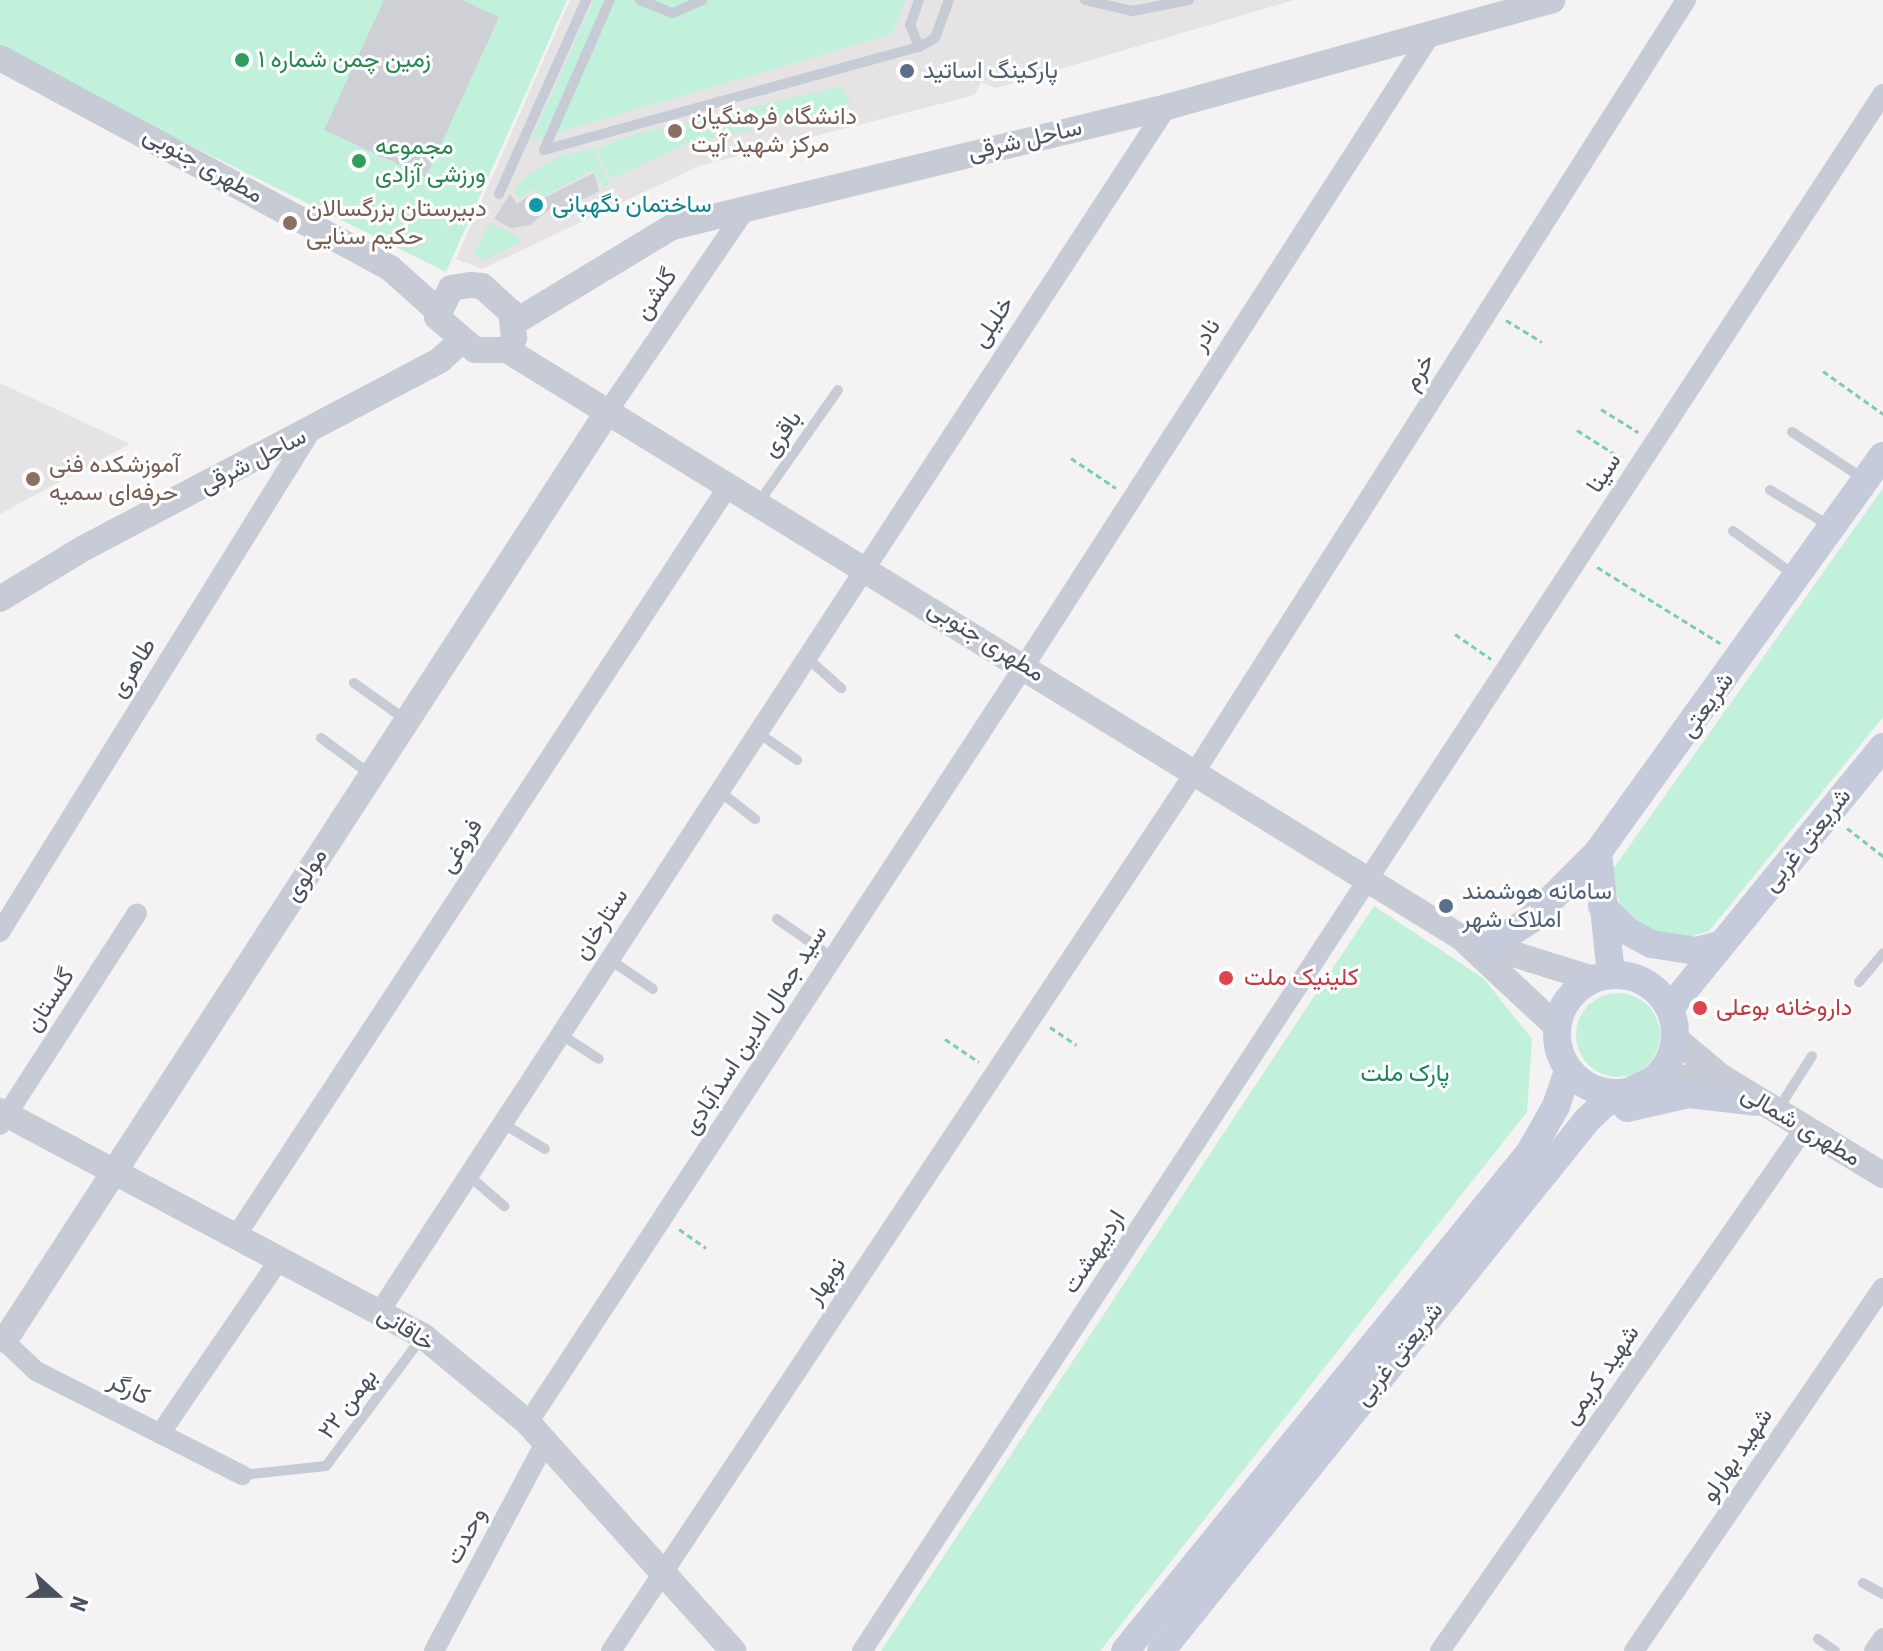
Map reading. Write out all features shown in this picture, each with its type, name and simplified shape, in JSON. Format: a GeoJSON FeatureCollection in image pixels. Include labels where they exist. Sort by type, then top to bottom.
{"type":"FeatureCollection","features":[{"type":"Feature","properties":{"kind":"main road","name":"شریعتی"},"geometry":{"type":"LineString","coordinates":[[1491,945],[1530,920],[1598,852],[1742,657],[1883,456]]}},
{"type":"Feature","properties":{"kind":"main road","name":"شریعتی غربی"},"geometry":{"type":"LineString","coordinates":[[1670,1008],[1883,747]]}},
{"type":"Feature","properties":{"kind":"main road"},"geometry":{"type":"LineString","coordinates":[[1598,852],[1602,977]]}},
{"type":"Feature","properties":{"kind":"main road"},"geometry":{"type":"LineString","coordinates":[[1602,906],[1627,931],[1651,944],[1697,951],[1722,944]]}},
{"type":"Feature","properties":{"kind":"main road"},"geometry":{"type":"LineString","coordinates":[[1629,1091],[1596,1089],[1569,1069],[1557,1027],[1568,1000],[1602,977],[1646,982],[1670,1008],[1675,1038],[1655,1079]]}},
{"type":"Feature","properties":{"kind":"main road","name":"شریعتی غربی"},"geometry":{"type":"LineString","coordinates":[[1125,1651],[1530,1152],[1556,1106],[1569,1069]]}},
{"type":"Feature","properties":{"kind":"main road","name":"شریعتی غربی"},"geometry":{"type":"LineString","coordinates":[[1161,1651],[1588,1119],[1629,1091],[1655,1079]]}},
{"type":"Feature","properties":{"kind":"main road"},"geometry":{"type":"LineString","coordinates":[[1588,1119],[1689,1094],[1766,1107]]}},
{"type":"Feature","properties":{"kind":"street","name":"ساحل شرقی"},"geometry":{"type":"LineString","coordinates":[[515,322],[672,227],[748,206],[1167,107],[1552,0]]}},
{"type":"Feature","properties":{"kind":"street","name":"خرم"},"geometry":{"type":"LineString","coordinates":[[1195,772],[1686,0]]}},
{"type":"Feature","properties":{"kind":"street","name":"نادر"},"geometry":{"type":"LineString","coordinates":[[1025,665],[1431,34]]}},
{"type":"Feature","properties":{"kind":"street","name":"مطهری جنوبی"},"geometry":{"type":"LineString","coordinates":[[0,58],[390,268],[437,310]]}},
{"type":"Feature","properties":{"kind":"street","name":"سینا"},"geometry":{"type":"LineString","coordinates":[[1368,881],[1883,94]]}},
{"type":"Feature","properties":{"kind":"street","name":"خلیلی"},"geometry":{"type":"LineString","coordinates":[[863,565],[1167,107]]}},
{"type":"Feature","properties":{"kind":"street","name":"گلشن"},"geometry":{"type":"LineString","coordinates":[[608,411],[748,206]]}},
{"type":"Feature","properties":{"kind":"street"},"geometry":{"type":"LineString","coordinates":[[390,268],[458,286],[482,286],[504,303],[515,322],[507,350],[485,353],[461,341],[437,317],[437,310],[451,288],[458,286]]}},
{"type":"Feature","properties":{"kind":"street","name":"ساحل شرقی"},"geometry":{"type":"LineString","coordinates":[[0,599],[84,548],[311,431],[440,360],[461,341]]}},
{"type":"Feature","properties":{"kind":"street","name":"مطهری جنوبی"},"geometry":{"type":"LineString","coordinates":[[507,350],[863,565],[1462,938]]}},
{"type":"Feature","properties":{"kind":"street","name":"مولوی"},"geometry":{"type":"LineString","coordinates":[[3,1338],[608,411]]}},
{"type":"Feature","properties":{"kind":"street","name":"طاهری"},"geometry":{"type":"LineString","coordinates":[[0,932],[311,431]]}},
{"type":"Feature","properties":{"kind":"street","name":"فروغی"},"geometry":{"type":"LineString","coordinates":[[236,1236],[729,485]]}},
{"type":"Feature","properties":{"kind":"street","name":"ستارخان"},"geometry":{"type":"LineString","coordinates":[[380,1311],[863,565]]}},
{"type":"Feature","properties":{"kind":"street","name":"سید جمال الدین اسدآبادی"},"geometry":{"type":"LineString","coordinates":[[528,1423],[1025,665]]}},
{"type":"Feature","properties":{"kind":"street","name":"نوبهار"},"geometry":{"type":"LineString","coordinates":[[611,1651],[1195,772]]}},
{"type":"Feature","properties":{"kind":"street","name":"اردیبهشت"},"geometry":{"type":"LineString","coordinates":[[862,1651],[1368,881]]}},
{"type":"Feature","properties":{"kind":"street","name":"گلستان"},"geometry":{"type":"LineString","coordinates":[[2,1117],[137,913]]}},
{"type":"Feature","properties":{"kind":"street"},"geometry":{"type":"LineString","coordinates":[[1462,938],[1602,977]]}},
{"type":"Feature","properties":{"kind":"street"},"geometry":{"type":"LineString","coordinates":[[1462,938],[1557,1027]]}},
{"type":"Feature","properties":{"kind":"street","name":"مطهری شمالی"},"geometry":{"type":"LineString","coordinates":[[1675,1038],[1720,1076],[1766,1107],[1883,1175]]}},
{"type":"Feature","properties":{"kind":"street"},"geometry":{"type":"LineString","coordinates":[[1655,1079],[1720,1076]]}},
{"type":"Feature","properties":{"kind":"street","name":"خاقانی"},"geometry":{"type":"LineString","coordinates":[[2,1117],[236,1236],[423,1336],[528,1423],[544,1445],[732,1651]]}},
{"type":"Feature","properties":{"kind":"street","name":"شهید کریمی"},"geometry":{"type":"LineString","coordinates":[[1440,1651],[1804,1129]]}},
{"type":"Feature","properties":{"kind":"street"},"geometry":{"type":"LineString","coordinates":[[160,1434],[280,1259]]}},
{"type":"Feature","properties":{"kind":"street","name":"شهید بهارلو"},"geometry":{"type":"LineString","coordinates":[[1634,1651],[1883,1288]]}},
{"type":"Feature","properties":{"kind":"street","name":"کارگر"},"geometry":{"type":"LineString","coordinates":[[3,1338],[36,1371],[242,1475]]}},
{"type":"Feature","properties":{"kind":"street","name":"وحدت"},"geometry":{"type":"LineString","coordinates":[[434,1651],[544,1445]]}},
{"type":"Feature","properties":{"kind":"street"},"geometry":{"type":"LineString","coordinates":[[1874,1651],[1883,1638]]}},
{"type":"Feature","properties":{"kind":"lane"},"geometry":{"type":"LineString","coordinates":[[499,194],[586,0]]}},
{"type":"Feature","properties":{"kind":"lane"},"geometry":{"type":"LineString","coordinates":[[610,0],[544,150],[919,47],[935,38],[949,0]]}},
{"type":"Feature","properties":{"kind":"lane"},"geometry":{"type":"LineString","coordinates":[[640,0],[673,13],[702,0]]}},
{"type":"Feature","properties":{"kind":"lane"},"geometry":{"type":"LineString","coordinates":[[919,0],[910,25],[919,47]]}},
{"type":"Feature","properties":{"kind":"lane"},"geometry":{"type":"LineString","coordinates":[[1092,1],[1140,5],[1189,0]]}},
{"type":"Feature","properties":{"kind":"lane","name":"باقری"},"geometry":{"type":"LineString","coordinates":[[759,502],[838,390]]}},
{"type":"Feature","properties":{"kind":"lane"},"geometry":{"type":"LineString","coordinates":[[1792,432],[1866,480]]}},
{"type":"Feature","properties":{"kind":"lane"},"geometry":{"type":"LineString","coordinates":[[1770,490],[1832,528]]}},
{"type":"Feature","properties":{"kind":"lane"},"geometry":{"type":"LineString","coordinates":[[1733,531],[1798,577]]}},
{"type":"Feature","properties":{"kind":"lane"},"geometry":{"type":"LineString","coordinates":[[806,657],[841,688]]}},
{"type":"Feature","properties":{"kind":"lane"},"geometry":{"type":"LineString","coordinates":[[354,683],[408,721]]}},
{"type":"Feature","properties":{"kind":"lane"},"geometry":{"type":"LineString","coordinates":[[757,732],[797,760]]}},
{"type":"Feature","properties":{"kind":"lane"},"geometry":{"type":"LineString","coordinates":[[321,738],[372,775]]}},
{"type":"Feature","properties":{"kind":"lane"},"geometry":{"type":"LineString","coordinates":[[719,791],[755,819]]}},
{"type":"Feature","properties":{"kind":"lane"},"geometry":{"type":"LineString","coordinates":[[777,919],[833,958]]}},
{"type":"Feature","properties":{"kind":"lane"},"geometry":{"type":"LineString","coordinates":[[1859,982],[1883,953]]}},
{"type":"Feature","properties":{"kind":"lane"},"geometry":{"type":"LineString","coordinates":[[609,959],[653,989]]}},
{"type":"Feature","properties":{"kind":"lane"},"geometry":{"type":"LineString","coordinates":[[560,1034],[599,1059]]}},
{"type":"Feature","properties":{"kind":"lane"},"geometry":{"type":"LineString","coordinates":[[1766,1107],[1812,1056]]}},
{"type":"Feature","properties":{"kind":"lane"},"geometry":{"type":"LineString","coordinates":[[502,1123],[545,1149]]}},
{"type":"Feature","properties":{"kind":"lane"},"geometry":{"type":"LineString","coordinates":[[468,1175],[504,1206]]}},
{"type":"Feature","properties":{"kind":"lane","name":"۲۲ بهمن"},"geometry":{"type":"LineString","coordinates":[[242,1475],[326,1466],[423,1336]]}},
{"type":"Feature","properties":{"kind":"lane"},"geometry":{"type":"LineString","coordinates":[[1863,1583],[1883,1594]]}},
{"type":"Feature","properties":{"kind":"lane"},"geometry":{"type":"LineString","coordinates":[[1818,1639],[1835,1651]]}},
{"type":"Feature","properties":{"kind":"path"},"geometry":{"type":"LineString","coordinates":[[1490,309],[1542,342]]}},
{"type":"Feature","properties":{"kind":"path"},"geometry":{"type":"LineString","coordinates":[[1823,371],[1883,414]]}},
{"type":"Feature","properties":{"kind":"path"},"geometry":{"type":"LineString","coordinates":[[1601,409],[1655,443]]}},
{"type":"Feature","properties":{"kind":"path"},"geometry":{"type":"LineString","coordinates":[[1577,430],[1638,469]]}},
{"type":"Feature","properties":{"kind":"path"},"geometry":{"type":"LineString","coordinates":[[1071,458],[1132,499]]}},
{"type":"Feature","properties":{"kind":"path"},"geometry":{"type":"LineString","coordinates":[[1580,557],[1742,657]]}},
{"type":"Feature","properties":{"kind":"path"},"geometry":{"type":"LineString","coordinates":[[1455,634],[1506,670]]}},
{"type":"Feature","properties":{"kind":"path"},"geometry":{"type":"LineString","coordinates":[[1829,813],[1883,856]]}},
{"type":"Feature","properties":{"kind":"path"},"geometry":{"type":"LineString","coordinates":[[1034,1015],[1077,1045]]}},
{"type":"Feature","properties":{"kind":"path"},"geometry":{"type":"LineString","coordinates":[[945,1039],[996,1073]]}},
{"type":"Feature","properties":{"kind":"path"},"geometry":{"type":"LineString","coordinates":[[662,1218],[706,1248]]}},
{"type":"Feature","properties":{"kind":"shaded area","name":"دانشگاه فرهنگیان مرکز شهید آیت"},"geometry":{"type":"Polygon","coordinates":[[[570,0],[1294,0],[996,88],[981,82],[975,95],[699,166],[482,269],[456,259],[570,0]]]}},
{"type":"Feature","properties":{"kind":"shaded area","name":"آموزشکده فنی حرفه‌ای سمیه"},"geometry":{"type":"Polygon","coordinates":[[[0,383],[130,444],[0,514],[0,383]]]}},
{"type":"Feature","properties":{"kind":"green space","name":"مجموعه ورزشی آزادی"},"geometry":{"type":"Polygon","coordinates":[[[0,0],[567,0],[446,272],[0,51],[0,0]]]}},
{"type":"Feature","properties":{"kind":"green space"},"geometry":{"type":"Polygon","coordinates":[[[594,0],[905,0],[892,34],[531,140],[594,0]]]}},
{"type":"Feature","properties":{"kind":"green space"},"geometry":{"type":"Polygon","coordinates":[[[841,86],[851,103],[787,123],[685,144],[610,179],[596,149],[629,136],[841,86]]]}},
{"type":"Feature","properties":{"kind":"green space"},"geometry":{"type":"Polygon","coordinates":[[[593,148],[609,184],[605,187],[593,170],[543,197],[533,188],[521,198],[513,193],[521,180],[557,157],[593,148]]]}},
{"type":"Feature","properties":{"kind":"green space"},"geometry":{"type":"Polygon","coordinates":[[[489,223],[521,241],[486,260],[474,255],[489,223]]]}},
{"type":"Feature","properties":{"kind":"green space"},"geometry":{"type":"Polygon","coordinates":[[[1883,488],[1883,717],[1709,931],[1664,945],[1623,916],[1611,872],[1883,488]]]}},
{"type":"Feature","properties":{"kind":"green space","name":"پارک ملت"},"geometry":{"type":"Polygon","coordinates":[[[1374,906],[1483,978],[1532,1039],[1527,1112],[1100,1651],[881,1651],[1374,906]]]}},
{"type":"Feature","properties":{"kind":"green space"},"geometry":{"type":"Polygon","coordinates":[[[1618,993],[1641,1000],[1653,1012],[1660,1035],[1653,1058],[1641,1070],[1618,1077],[1595,1070],[1583,1058],[1576,1035],[1583,1012],[1595,1000],[1618,993]]]}},
{"type":"Feature","properties":{"kind":"building"},"geometry":{"type":"Polygon","coordinates":[[[384,0],[462,0],[499,17],[426,177],[324,130],[384,0]]]}},
{"type":"Feature","properties":{"kind":"building","name":"ساختمان نگهبانی"},"geometry":{"type":"Polygon","coordinates":[[[594,173],[599,191],[558,212],[549,210],[530,225],[511,228],[494,219],[510,194],[517,204],[532,194],[542,199],[594,173]]]}},
{"type":"Feature","properties":{"kind":"place","name":"زمین چمن شماره ۱"},"geometry":{"type":"Point","coordinates":[242,60]}},
{"type":"Feature","properties":{"kind":"place","name":"پارکینگ اساتید"},"geometry":{"type":"Point","coordinates":[907,71]}},
{"type":"Feature","properties":{"kind":"place","name":"دانشگاه فرهنگیان مرکز شهید آیت"},"geometry":{"type":"Point","coordinates":[675,131]}},
{"type":"Feature","properties":{"kind":"place","name":"مجموعه ورزشی آزادی"},"geometry":{"type":"Point","coordinates":[359,161]}},
{"type":"Feature","properties":{"kind":"place","name":"ساختمان نگهبانی"},"geometry":{"type":"Point","coordinates":[536,205]}},
{"type":"Feature","properties":{"kind":"place","name":"دبیرستان بزرگسالان حکیم سنایی"},"geometry":{"type":"Point","coordinates":[290,223]}},
{"type":"Feature","properties":{"kind":"place","name":"آموزشکده فنی حرفه‌ای سمیه"},"geometry":{"type":"Point","coordinates":[33,479]}},
{"type":"Feature","properties":{"kind":"place","name":"سامانه هوشمند املاک شهر"},"geometry":{"type":"Point","coordinates":[1446,906]}},
{"type":"Feature","properties":{"kind":"place","name":"کلینیک ملت"},"geometry":{"type":"Point","coordinates":[1226,978]}},
{"type":"Feature","properties":{"kind":"place","name":"داروخانه بوعلی"},"geometry":{"type":"Point","coordinates":[1700,1008]}}]}
